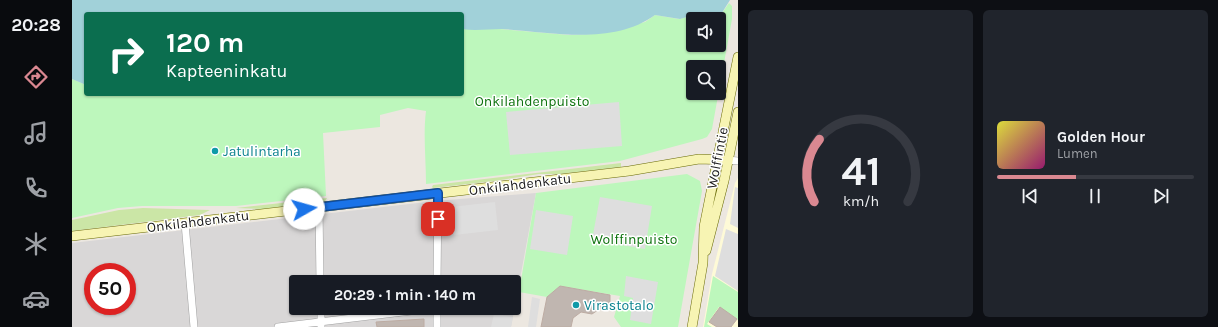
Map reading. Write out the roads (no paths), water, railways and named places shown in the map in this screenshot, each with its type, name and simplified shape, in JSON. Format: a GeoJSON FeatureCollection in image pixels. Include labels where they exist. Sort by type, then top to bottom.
{"type":"FeatureCollection","features":[{"type":"Feature","properties":{"kind":"main road","name":"Wolffintie"},"geometry":{"type":"LineString","coordinates":[[692,327],[703,260],[704,227],[738,58]]}},
{"type":"Feature","properties":{"kind":"main road","name":"Wolffintie"},"geometry":{"type":"LineString","coordinates":[[703,260],[711,236],[738,112]]}},
{"type":"Feature","properties":{"kind":"main road","name":"Onkilahdenkatu"},"geometry":{"type":"LineString","coordinates":[[72,236],[629,171],[697,159],[728,160]]}},
{"type":"Feature","properties":{"kind":"street"},"geometry":{"type":"LineString","coordinates":[[728,160],[738,161]]}},
{"type":"Feature","properties":{"kind":"street"},"geometry":{"type":"LineString","coordinates":[[437,275],[438,193]]}},
{"type":"Feature","properties":{"kind":"street"},"geometry":{"type":"LineString","coordinates":[[318,207],[320,275]]}},
{"type":"Feature","properties":{"kind":"street"},"geometry":{"type":"LineString","coordinates":[[185,223],[194,327]]}},
{"type":"Feature","properties":{"kind":"street"},"geometry":{"type":"LineString","coordinates":[[278,327],[321,324],[386,315]]}},
{"type":"Feature","properties":{"kind":"street"},"geometry":{"type":"LineString","coordinates":[[436,315],[437,327]]}},
{"type":"Feature","properties":{"kind":"water"},"geometry":{"type":"Polygon","coordinates":[[[72,0],[730,0],[722,12],[686,12],[686,17],[680,19],[655,15],[638,25],[620,31],[581,35],[502,29],[464,29],[464,12],[84,12],[84,84],[72,79],[72,0]]]}},
{"type":"Feature","properties":{"kind":"place","name":"Jatulintarha"},"geometry":{"type":"Point","coordinates":[215,151]}},
{"type":"Feature","properties":{"kind":"place","name":"Virastotalo"},"geometry":{"type":"Point","coordinates":[576,305]}},
{"type":"Feature","properties":{"kind":"park label","name":"Onkilahdenpuisto"},"geometry":{"type":"Point","coordinates":[532,101]}},
{"type":"Feature","properties":{"kind":"park label","name":"Wolffinpuisto"},"geometry":{"type":"Point","coordinates":[634,239]}}]}
